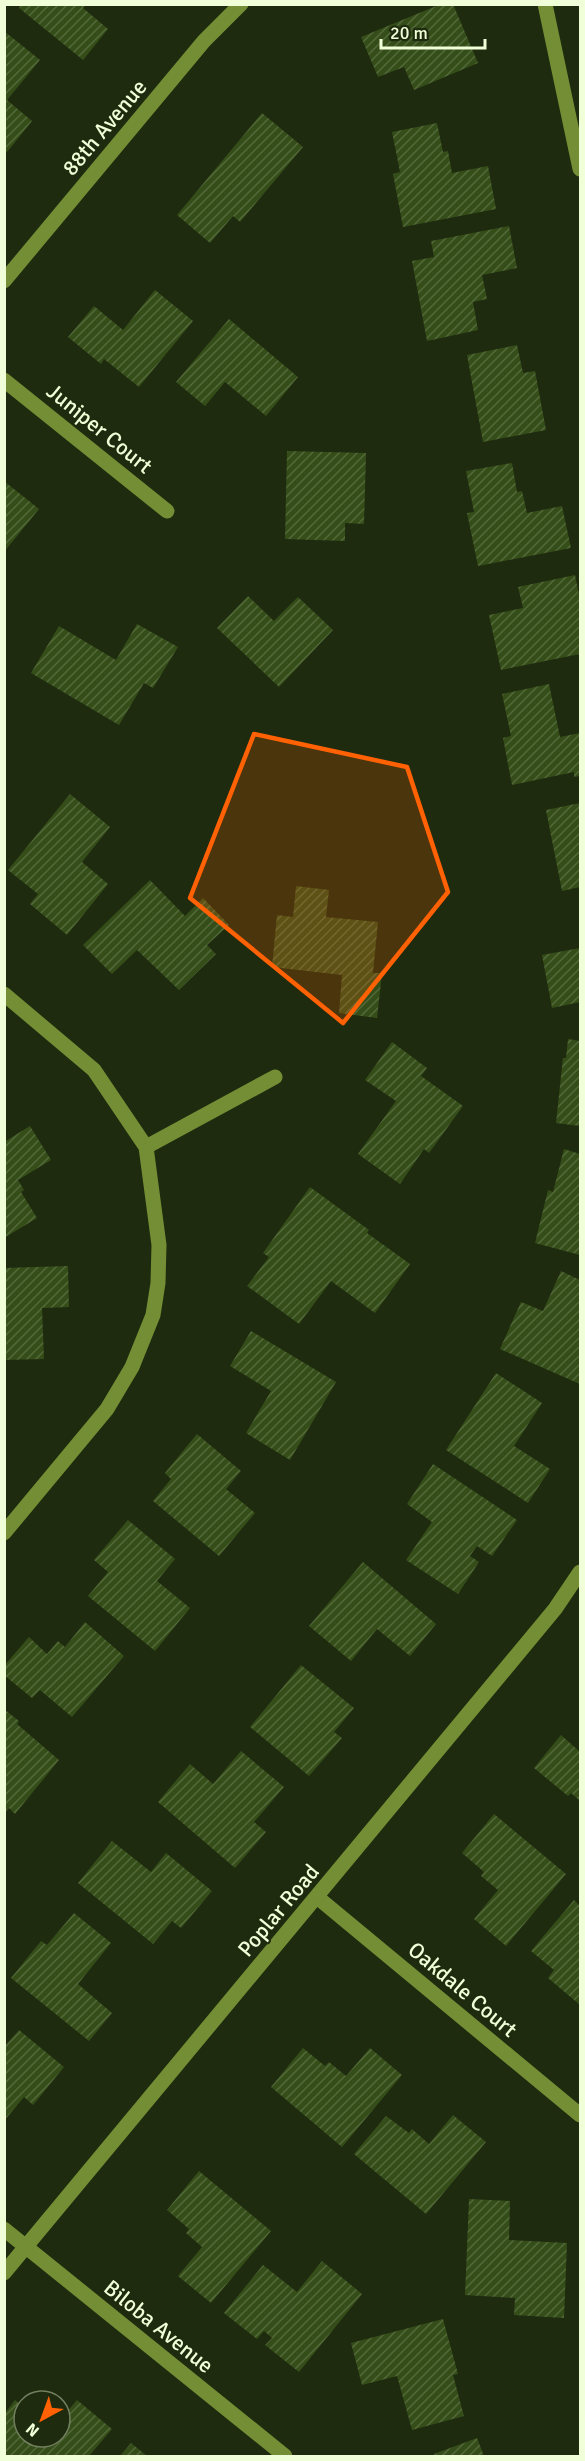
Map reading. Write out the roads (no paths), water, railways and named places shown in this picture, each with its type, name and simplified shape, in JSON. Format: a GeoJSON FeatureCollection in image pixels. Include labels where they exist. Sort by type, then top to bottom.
{"type":"FeatureCollection","features":[{"type":"Feature","properties":{"kind":"street","name":"88th Avenue"},"geometry":{"type":"LineString","coordinates":[[4,281],[204,41],[241,4]]}},
{"type":"Feature","properties":{"kind":"street"},"geometry":{"type":"LineString","coordinates":[[545,4],[580,169]]}},
{"type":"Feature","properties":{"kind":"street","name":"Juniper Court"},"geometry":{"type":"LineString","coordinates":[[4,380],[167,511]]}},
{"type":"Feature","properties":{"kind":"street"},"geometry":{"type":"LineString","coordinates":[[4,994],[94,1070],[146,1147],[159,1245],[155,1304],[144,1342],[107,1409],[4,1533]]}},
{"type":"Feature","properties":{"kind":"street"},"geometry":{"type":"LineString","coordinates":[[146,1147],[275,1077]]}},
{"type":"Feature","properties":{"kind":"street","name":"Poplar Road"},"geometry":{"type":"LineString","coordinates":[[4,2273],[555,1609],[580,1572]]}},
{"type":"Feature","properties":{"kind":"street","name":"Oakdale Court"},"geometry":{"type":"LineString","coordinates":[[317,1898],[580,2115]]}},
{"type":"Feature","properties":{"kind":"street","name":"Biloba Avenue"},"geometry":{"type":"LineString","coordinates":[[4,2229],[285,2457]]}}]}
